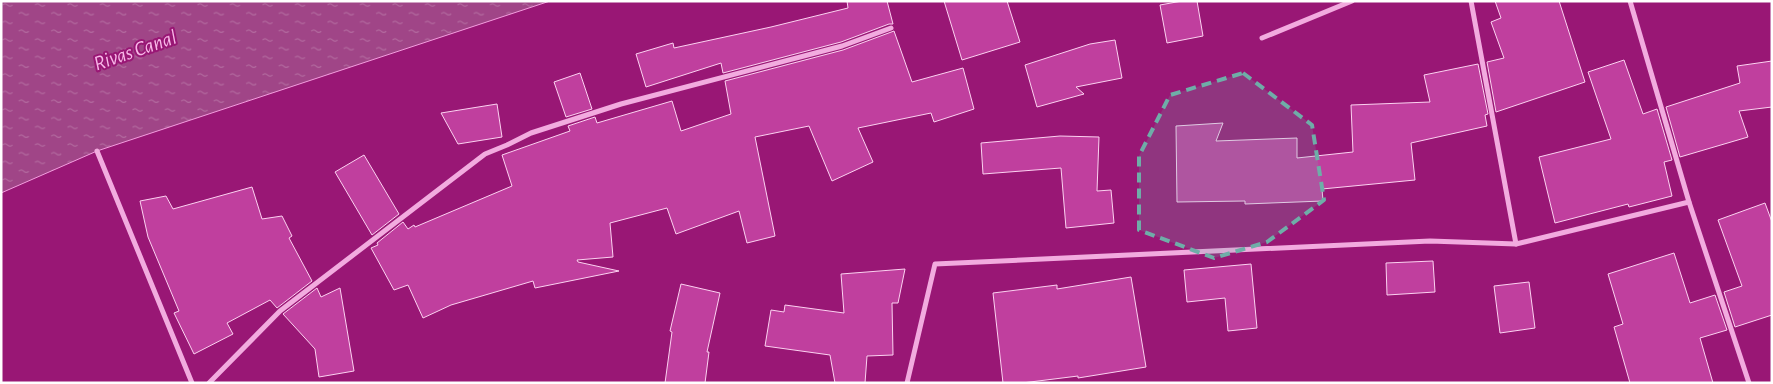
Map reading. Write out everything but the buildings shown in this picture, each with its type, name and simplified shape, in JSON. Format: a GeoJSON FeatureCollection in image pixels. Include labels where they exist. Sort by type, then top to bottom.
{"type":"FeatureCollection","features":[{"type":"Feature","properties":{"kind":"street"},"geometry":{"type":"LineString","coordinates":[[1262,38],[1352,1]]}},
{"type":"Feature","properties":{"kind":"street"},"geometry":{"type":"LineString","coordinates":[[1471,1],[1516,244]]}},
{"type":"Feature","properties":{"kind":"street"},"geometry":{"type":"LineString","coordinates":[[1630,1],[1689,202],[1749,383]]}},
{"type":"Feature","properties":{"kind":"street"},"geometry":{"type":"LineString","coordinates":[[209,383],[280,310],[485,154],[531,133],[621,104],[842,46],[891,28]]}},
{"type":"Feature","properties":{"kind":"street"},"geometry":{"type":"LineString","coordinates":[[97,150],[192,383]]}},
{"type":"Feature","properties":{"kind":"street"},"geometry":{"type":"LineString","coordinates":[[907,383],[935,264],[1430,241],[1516,244],[1689,202]]}},
{"type":"Feature","properties":{"kind":"highlighted area"},"geometry":{"type":"Polygon","coordinates":[[[1243,73],[1312,125],[1324,200],[1267,242],[1214,258],[1139,230],[1139,156],[1170,95],[1243,73]]]}},
{"type":"Feature","properties":{"kind":"water","name":"Rivas Canal"},"geometry":{"type":"Polygon","coordinates":[[[1,1],[550,1],[97,151],[1,193],[1,1]]]}}]}
